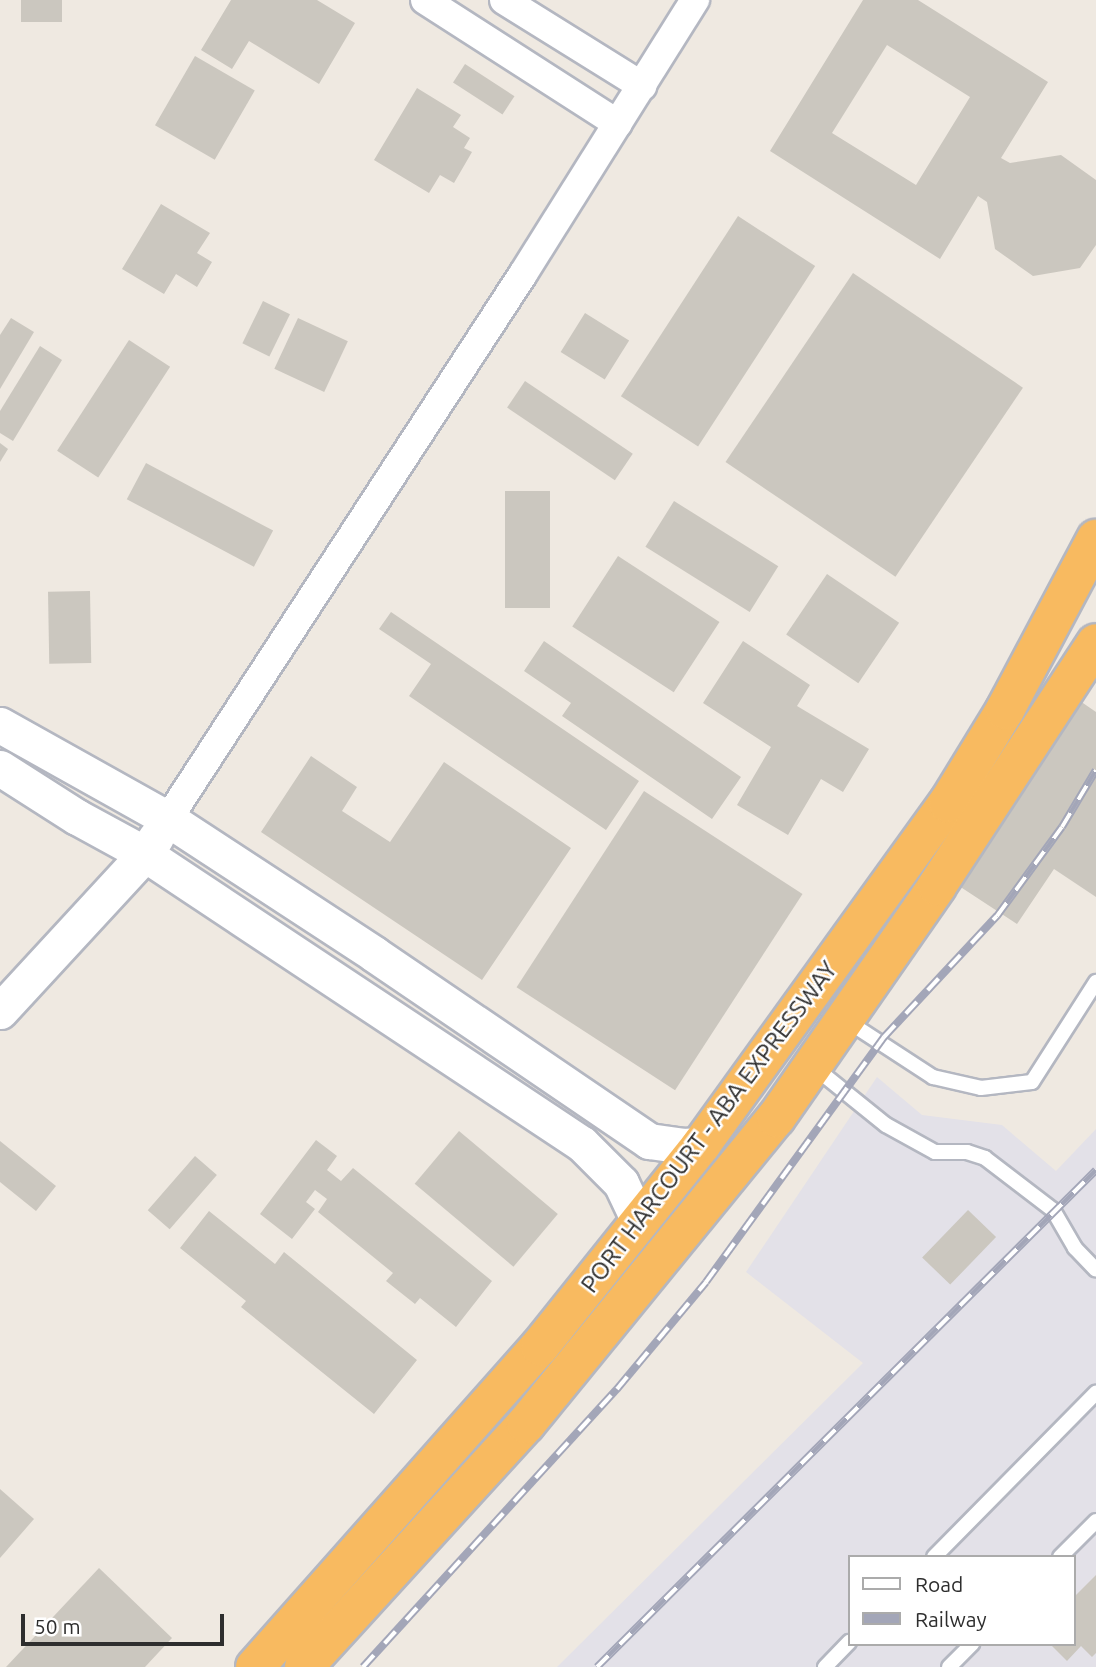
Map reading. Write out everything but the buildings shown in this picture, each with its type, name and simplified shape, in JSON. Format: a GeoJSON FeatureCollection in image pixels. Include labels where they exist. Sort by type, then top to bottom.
{"type":"FeatureCollection","features":[{"type":"Feature","properties":{"kind":"highway","name":"PORT HARCOURT - ABA EXPRESSWAY"},"geometry":{"type":"LineString","coordinates":[[255,1667],[540,1346],[701,1145],[948,803],[1005,710],[1091,553]]}},
{"type":"Feature","properties":{"kind":"highway","name":"PORT HARCOURT - ABA EXPRESSWAY"},"geometry":{"type":"LineString","coordinates":[[304,1667],[526,1424],[684,1233],[846,1020],[937,887],[1096,643]]}},
{"type":"Feature","properties":{"kind":"street"},"geometry":{"type":"LineString","coordinates":[[425,0],[618,124]]}},
{"type":"Feature","properties":{"kind":"street"},"geometry":{"type":"LineString","coordinates":[[504,0],[642,86]]}},
{"type":"Feature","properties":{"kind":"street"},"geometry":{"type":"LineString","coordinates":[[0,1011],[145,854],[618,124],[695,0]]}},
{"type":"Feature","properties":{"kind":"street"},"geometry":{"type":"LineString","coordinates":[[0,725],[167,820],[374,954],[649,1141],[682,1146],[701,1145]]}},
{"type":"Feature","properties":{"kind":"street"},"geometry":{"type":"LineString","coordinates":[[0,768],[76,817],[145,854],[582,1144],[621,1183],[639,1222]]}},
{"type":"Feature","properties":{"kind":"lane"},"geometry":{"type":"LineString","coordinates":[[846,1020],[933,1077],[981,1088],[1032,1082],[1096,982]]}},
{"type":"Feature","properties":{"kind":"lane"},"geometry":{"type":"LineString","coordinates":[[813,1066],[886,1125],[935,1152],[967,1152],[985,1158],[1053,1210],[1075,1248],[1096,1270]]}},
{"type":"Feature","properties":{"kind":"lane"},"geometry":{"type":"LineString","coordinates":[[936,1555],[1096,1393]]}},
{"type":"Feature","properties":{"kind":"lane"},"geometry":{"type":"LineString","coordinates":[[1062,1555],[1096,1521]]}},
{"type":"Feature","properties":{"kind":"lane"},"geometry":{"type":"LineString","coordinates":[[825,1667],[848,1643]]}},
{"type":"Feature","properties":{"kind":"lane"},"geometry":{"type":"LineString","coordinates":[[949,1667],[970,1646]]}},
{"type":"Feature","properties":{"kind":"shaded area"},"geometry":{"type":"Polygon","coordinates":[[[877,1077],[922,1115],[1002,1125],[1056,1171],[1096,1129],[1096,1667],[557,1667],[863,1363],[746,1272],[877,1077]]]}},
{"type":"Feature","properties":{"kind":"railway"},"geometry":{"type":"LineString","coordinates":[[363,1667],[617,1389],[706,1282],[884,1037],[997,916],[1062,827],[1096,770]]}},
{"type":"Feature","properties":{"kind":"railway"},"geometry":{"type":"LineString","coordinates":[[597,1667],[1096,1170]]}}]}
